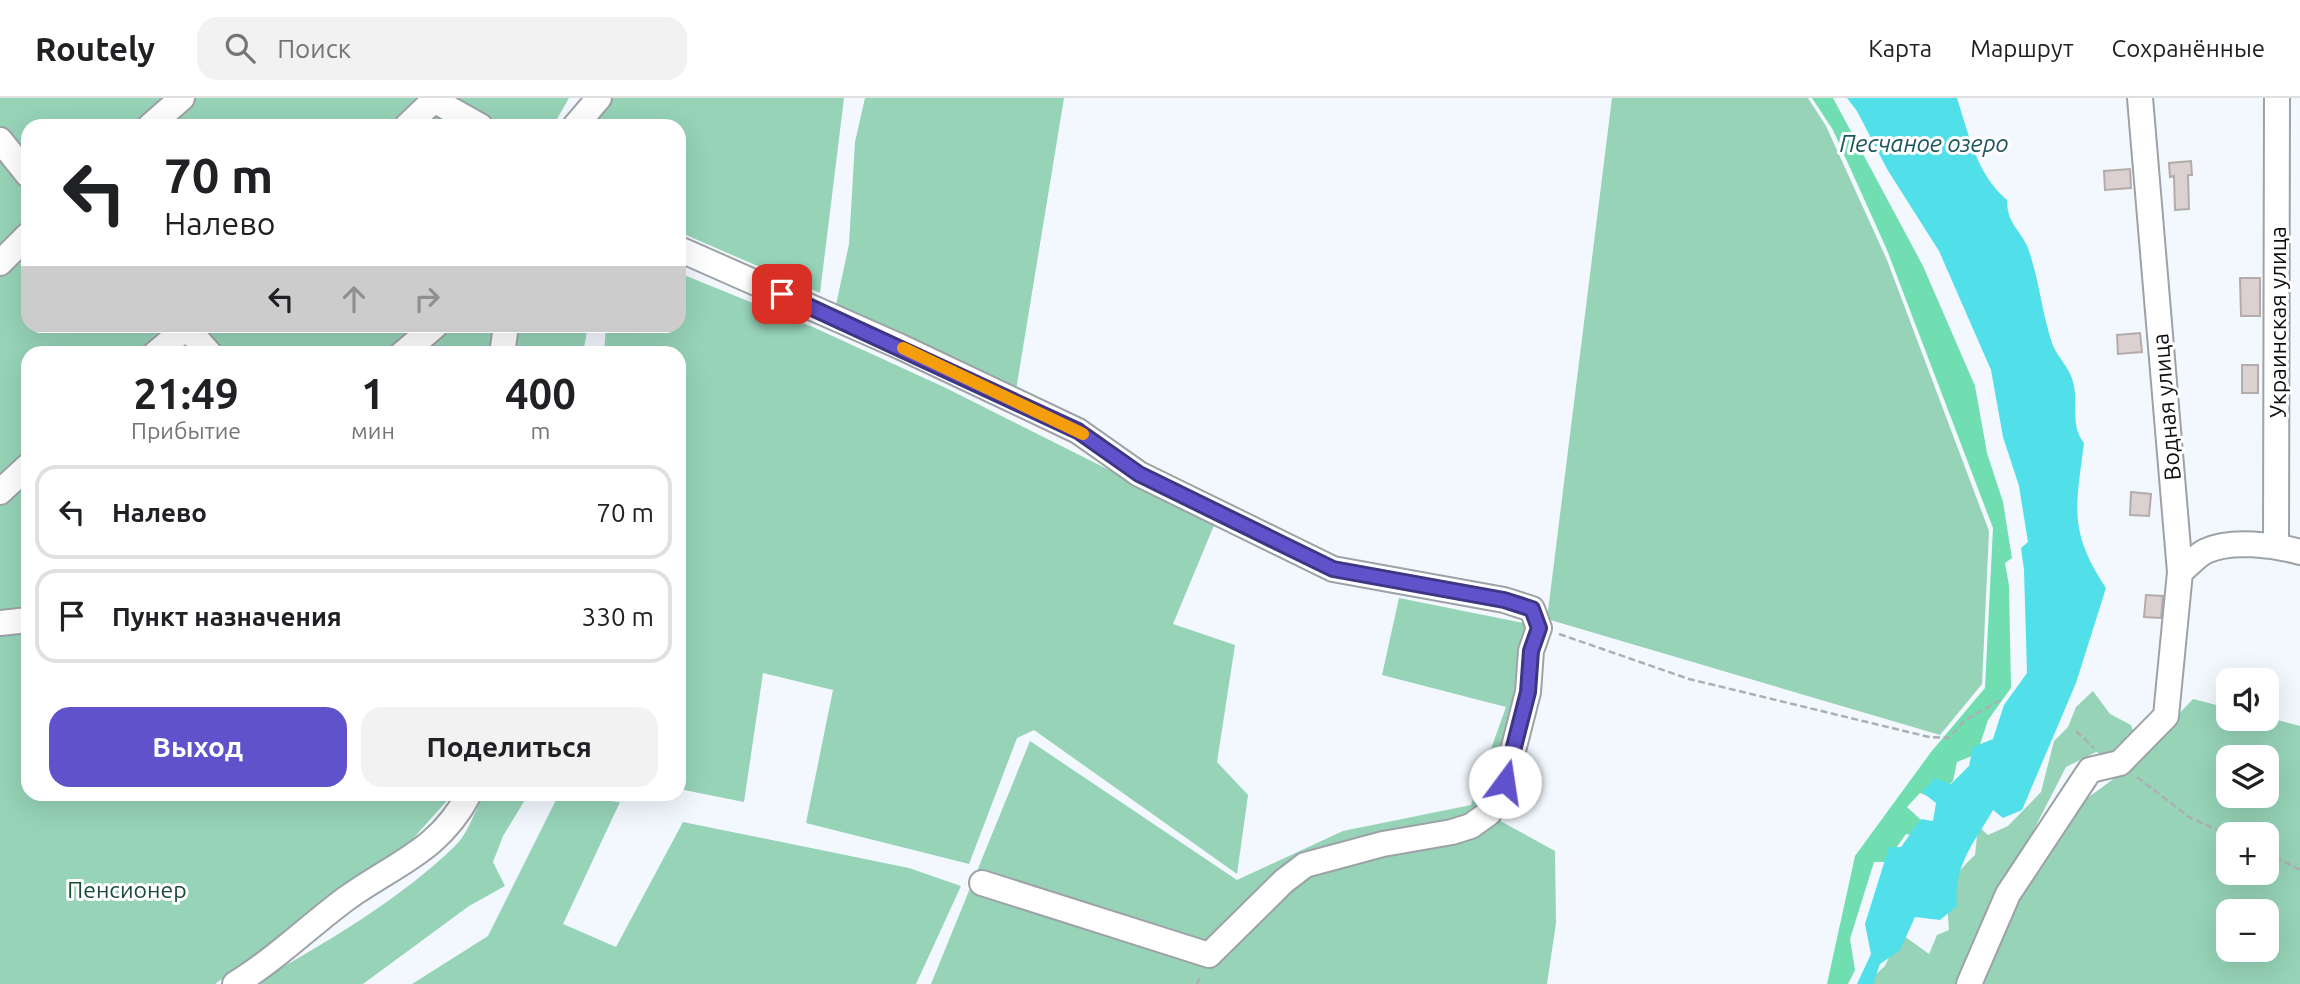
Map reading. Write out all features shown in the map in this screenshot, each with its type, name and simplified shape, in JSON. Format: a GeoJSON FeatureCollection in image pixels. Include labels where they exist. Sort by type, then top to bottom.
{"type":"FeatureCollection","features":[{"type":"Feature","properties":{"kind":"street"},"geometry":{"type":"LineString","coordinates":[[158,119],[182,98]]}},
{"type":"Feature","properties":{"kind":"street"},"geometry":{"type":"LineString","coordinates":[[581,119],[599,98]]}},
{"type":"Feature","properties":{"kind":"street","name":"Водная улица"},"geometry":{"type":"LineString","coordinates":[[2120,763],[2166,716],[2180,572],[2140,98]]}},
{"type":"Feature","properties":{"kind":"street","name":"Украинская улица"},"geometry":{"type":"LineString","coordinates":[[2277,98],[2288,549]]}},
{"type":"Feature","properties":{"kind":"street"},"geometry":{"type":"LineString","coordinates":[[410,113],[434,100],[468,119]]}},
{"type":"Feature","properties":{"kind":"street"},"geometry":{"type":"LineString","coordinates":[[0,140],[21,166]]}},
{"type":"Feature","properties":{"kind":"street"},"geometry":{"type":"LineString","coordinates":[[0,263],[21,242]]}},
{"type":"Feature","properties":{"kind":"street"},"geometry":{"type":"LineString","coordinates":[[686,252],[901,347],[1078,431],[1139,474],[1333,569],[1504,600],[1532,609],[1539,628],[1531,651],[1528,692],[1505,782],[1489,813],[1471,826],[1383,844],[1305,865],[1284,881],[1209,955],[982,883]]}},
{"type":"Feature","properties":{"kind":"street"},"geometry":{"type":"LineString","coordinates":[[164,346],[179,333]]}},
{"type":"Feature","properties":{"kind":"street"},"geometry":{"type":"LineString","coordinates":[[411,346],[427,333]]}},
{"type":"Feature","properties":{"kind":"street"},"geometry":{"type":"LineString","coordinates":[[0,492],[21,472]]}},
{"type":"Feature","properties":{"kind":"street"},"geometry":{"type":"LineString","coordinates":[[2180,572],[2206,551],[2244,545],[2288,549]]}},
{"type":"Feature","properties":{"kind":"street"},"geometry":{"type":"LineString","coordinates":[[0,622],[21,620]]}},
{"type":"Feature","properties":{"kind":"street"},"geometry":{"type":"LineString","coordinates":[[1969,984],[2008,894],[2090,771],[2120,763]]}},
{"type":"Feature","properties":{"kind":"street"},"geometry":{"type":"LineString","coordinates":[[235,984],[256,971],[350,896],[431,845],[456,818],[465,801]]}},
{"type":"Feature","properties":{"kind":"path"},"geometry":{"type":"LineString","coordinates":[[1539,628],[1689,679],[1929,737],[1949,738],[1964,721],[1999,702]]}},
{"type":"Feature","properties":{"kind":"path"},"geometry":{"type":"LineString","coordinates":[[2120,763],[2189,817],[2216,829]]}},
{"type":"Feature","properties":{"kind":"path"},"geometry":{"type":"LineString","coordinates":[[2279,859],[2300,870]]}},
{"type":"Feature","properties":{"kind":"green space","name":"Пенсионер"},"geometry":{"type":"Polygon","coordinates":[[[0,98],[569,98],[557,119],[21,119],[21,333],[492,333],[490,346],[21,346],[21,801],[447,801],[402,851],[215,984],[0,984],[0,98]]]}},
{"type":"Feature","properties":{"kind":"green space"},"geometry":{"type":"Polygon","coordinates":[[[605,98],[844,98],[820,293],[686,235],[686,119],[593,119],[605,98]]]}},
{"type":"Feature","properties":{"kind":"green space"},"geometry":{"type":"Polygon","coordinates":[[[865,98],[1064,98],[1016,390],[836,305],[849,244],[855,142],[865,98]]]}},
{"type":"Feature","properties":{"kind":"green space"},"geometry":{"type":"Polygon","coordinates":[[[1612,98],[1808,98],[1826,126],[1887,260],[1989,531],[1982,684],[1940,735],[1547,619],[1612,98]]]}},
{"type":"Feature","properties":{"kind":"green space"},"geometry":{"type":"Polygon","coordinates":[[[1812,98],[1833,98],[1923,266],[1975,386],[1987,453],[2003,502],[2012,558],[2005,563],[2009,586],[2011,688],[1988,720],[1977,754],[1957,762],[1953,781],[1935,799],[1920,793],[1907,807],[1920,819],[1918,836],[1906,834],[1886,862],[1874,862],[1850,939],[1855,970],[1848,984],[1827,984],[1855,856],[1931,752],[1985,688],[1993,528],[1887,250],[1833,130],[1812,98]]]}},
{"type":"Feature","properties":{"kind":"green space"},"geometry":{"type":"Polygon","coordinates":[[[686,276],[815,328],[946,388],[1215,523],[1173,624],[1235,645],[1217,762],[1248,795],[1237,874],[1034,730],[1017,738],[969,864],[806,823],[833,690],[763,673],[744,802],[686,790],[686,346],[605,346],[606,333],[686,333],[686,276]]]}},
{"type":"Feature","properties":{"kind":"green space"},"geometry":{"type":"Polygon","coordinates":[[[517,333],[587,333],[584,346],[516,346],[517,333]]]}},
{"type":"Feature","properties":{"kind":"green space"},"geometry":{"type":"Polygon","coordinates":[[[1399,598],[1528,624],[1493,817],[1555,851],[1556,923],[1547,984],[931,984],[1030,741],[1237,880],[1343,831],[1471,805],[1506,707],[1382,675],[1399,598]]]}},
{"type":"Feature","properties":{"kind":"green space"},"geometry":{"type":"Polygon","coordinates":[[[2093,691],[2110,714],[2131,725],[2135,736],[2114,759],[2096,752],[2066,767],[1983,929],[1961,984],[1865,984],[1885,966],[1900,933],[1929,954],[1937,935],[1949,930],[1951,888],[1959,872],[1975,855],[1978,826],[1988,835],[2008,826],[2041,792],[2054,741],[2068,727],[2076,707],[2093,691]]]}},
{"type":"Feature","properties":{"kind":"green space"},"geometry":{"type":"Polygon","coordinates":[[[2193,699],[2216,705],[2216,731],[2279,731],[2279,720],[2300,726],[2300,984],[1982,984],[1997,942],[2027,880],[2071,810],[2123,772],[2193,699]]]}},
{"type":"Feature","properties":{"kind":"green space"},"geometry":{"type":"Polygon","coordinates":[[[481,801],[524,801],[503,836],[493,862],[505,886],[469,906],[363,984],[252,984],[304,955],[410,885],[460,841],[481,801]]]}},
{"type":"Feature","properties":{"kind":"green space"},"geometry":{"type":"Polygon","coordinates":[[[556,801],[620,802],[563,924],[616,947],[683,822],[909,868],[961,886],[916,984],[412,984],[488,936],[556,801]]]}},
{"type":"Feature","properties":{"kind":"water","name":"Песчаное озеро"},"geometry":{"type":"Polygon","coordinates":[[[1847,98],[1957,98],[1981,166],[2007,200],[2009,215],[2028,248],[2052,343],[2074,385],[2075,419],[2084,443],[2077,502],[2080,534],[2085,550],[2106,588],[2076,683],[2022,810],[2003,818],[1993,810],[1966,855],[1958,879],[1957,906],[1940,920],[1915,917],[1900,950],[1880,964],[1873,984],[1857,984],[1871,954],[1865,924],[1889,847],[1901,847],[1921,819],[1933,821],[1936,803],[1922,792],[1935,778],[1951,784],[1969,766],[1973,747],[1993,739],[2004,705],[2027,673],[2021,548],[2028,542],[2019,486],[2003,437],[1991,370],[1939,251],[1887,169],[1857,111],[1847,98]]]}},
{"type":"Feature","properties":{"kind":"building"},"geometry":{"type":"Polygon","coordinates":[[[2191,161],[2192,175],[2188,175],[2189,209],[2175,210],[2174,176],[2170,177],[2169,163],[2191,161]]]}},
{"type":"Feature","properties":{"kind":"building"},"geometry":{"type":"Polygon","coordinates":[[[2130,169],[2131,188],[2105,190],[2104,171],[2130,169]]]}},
{"type":"Feature","properties":{"kind":"building"},"geometry":{"type":"Polygon","coordinates":[[[2240,278],[2260,278],[2260,316],[2241,316],[2240,278]]]}},
{"type":"Feature","properties":{"kind":"building"},"geometry":{"type":"Polygon","coordinates":[[[2140,333],[2142,352],[2118,354],[2117,335],[2140,333]]]}},
{"type":"Feature","properties":{"kind":"building"},"geometry":{"type":"Polygon","coordinates":[[[2242,365],[2258,365],[2258,393],[2242,393],[2242,365]]]}},
{"type":"Feature","properties":{"kind":"building"},"geometry":{"type":"Polygon","coordinates":[[[2131,492],[2151,494],[2149,516],[2130,515],[2131,492]]]}},
{"type":"Feature","properties":{"kind":"building"},"geometry":{"type":"Polygon","coordinates":[[[2146,595],[2163,596],[2161,618],[2144,617],[2146,595]]]}},
{"type":"Feature","properties":{"kind":"slow traffic"},"geometry":{"type":"LineString","coordinates":[[903,348],[1083,434]]}},
{"type":"Feature","properties":{"kind":"route"},"geometry":{"type":"LineString","coordinates":[[782,294],[1078,431],[1139,474],[1333,569],[1504,600],[1532,609],[1539,628],[1531,651],[1528,692],[1505,782]]}}]}
